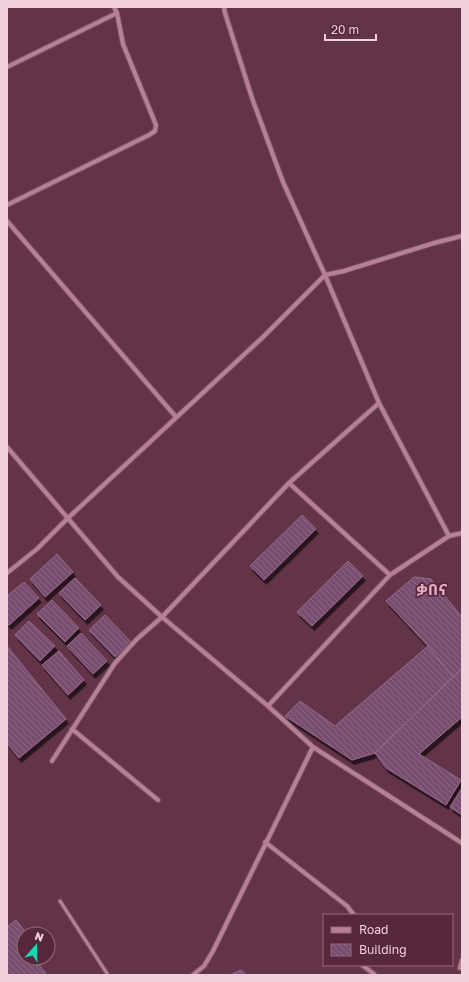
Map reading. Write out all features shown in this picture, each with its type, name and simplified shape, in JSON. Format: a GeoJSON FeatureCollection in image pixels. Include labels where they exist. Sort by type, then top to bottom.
{"type":"FeatureCollection","features":[{"type":"Feature","properties":{"kind":"street"},"geometry":{"type":"LineString","coordinates":[[7,205],[155,131],[156,125],[123,44],[117,13],[114,7]]}},
{"type":"Feature","properties":{"kind":"street"},"geometry":{"type":"LineString","coordinates":[[224,7],[252,98],[280,175],[325,275],[378,403],[449,536]]}},
{"type":"Feature","properties":{"kind":"street"},"geometry":{"type":"LineString","coordinates":[[7,67],[117,13]]}},
{"type":"Feature","properties":{"kind":"street"},"geometry":{"type":"LineString","coordinates":[[7,220],[176,417]]}},
{"type":"Feature","properties":{"kind":"street"},"geometry":{"type":"LineString","coordinates":[[7,573],[37,549],[68,518],[263,337],[325,275],[344,271],[434,243],[462,236]]}},
{"type":"Feature","properties":{"kind":"street"},"geometry":{"type":"LineString","coordinates":[[52,761],[116,663],[137,639],[162,617],[289,483],[378,403]]}},
{"type":"Feature","properties":{"kind":"street"},"geometry":{"type":"LineString","coordinates":[[7,447],[118,577],[162,617],[268,706],[313,747],[462,843]]}},
{"type":"Feature","properties":{"kind":"street"},"geometry":{"type":"LineString","coordinates":[[289,483],[390,575]]}},
{"type":"Feature","properties":{"kind":"street"},"geometry":{"type":"LineString","coordinates":[[268,706],[390,575],[449,536],[462,533]]}},
{"type":"Feature","properties":{"kind":"street"},"geometry":{"type":"LineString","coordinates":[[72,730],[158,800]]}},
{"type":"Feature","properties":{"kind":"street"},"geometry":{"type":"LineString","coordinates":[[193,975],[204,966],[213,951],[313,747]]}},
{"type":"Feature","properties":{"kind":"street"},"geometry":{"type":"LineString","coordinates":[[266,842],[348,906],[353,914]]}},
{"type":"Feature","properties":{"kind":"street"},"geometry":{"type":"LineString","coordinates":[[460,968],[462,960]]}},
{"type":"Feature","properties":{"kind":"street"},"geometry":{"type":"LineString","coordinates":[[363,966],[374,974]]}},
{"type":"Feature","properties":{"kind":"lane"},"geometry":{"type":"LineString","coordinates":[[60,901],[108,975]]}},
{"type":"Feature","properties":{"kind":"building"},"geometry":{"type":"Polygon","coordinates":[[[302,515],[316,529],[264,580],[250,566],[302,515]]]}},
{"type":"Feature","properties":{"kind":"building"},"geometry":{"type":"Polygon","coordinates":[[[57,554],[73,572],[45,597],[30,579],[57,554]]]}},
{"type":"Feature","properties":{"kind":"building"},"geometry":{"type":"Polygon","coordinates":[[[348,561],[363,576],[312,626],[297,612],[348,561]]]}},
{"type":"Feature","properties":{"kind":"building"},"geometry":{"type":"Polygon","coordinates":[[[414,577],[431,579],[462,617],[462,669],[453,677],[428,646],[386,601],[414,577]]]}},
{"type":"Feature","properties":{"kind":"building"},"geometry":{"type":"Polygon","coordinates":[[[75,578],[101,605],[85,620],[59,593],[75,578]]]}},
{"type":"Feature","properties":{"kind":"building"},"geometry":{"type":"Polygon","coordinates":[[[24,582],[39,598],[9,625],[7,623],[7,596],[24,582]]]}},
{"type":"Feature","properties":{"kind":"building"},"geometry":{"type":"Polygon","coordinates":[[[52,600],[79,628],[65,642],[37,614],[52,600]]]}},
{"type":"Feature","properties":{"kind":"building"},"geometry":{"type":"Polygon","coordinates":[[[105,615],[131,642],[115,657],[89,630],[105,615]]]}},
{"type":"Feature","properties":{"kind":"building"},"geometry":{"type":"Polygon","coordinates":[[[29,621],[55,646],[40,661],[15,635],[29,621]]]}},
{"type":"Feature","properties":{"kind":"building"},"geometry":{"type":"Polygon","coordinates":[[[81,633],[107,661],[93,674],[67,646],[81,633]]]}},
{"type":"Feature","properties":{"kind":"building"},"geometry":{"type":"Polygon","coordinates":[[[7,646],[66,719],[19,758],[7,743],[7,646]]]}},
{"type":"Feature","properties":{"kind":"building"},"geometry":{"type":"Polygon","coordinates":[[[428,646],[453,677],[375,753],[352,760],[285,716],[300,701],[335,726],[428,646]]]}},
{"type":"Feature","properties":{"kind":"building"},"geometry":{"type":"Polygon","coordinates":[[[59,651],[84,680],[68,695],[42,665],[59,651]]]}},
{"type":"Feature","properties":{"kind":"building"},"geometry":{"type":"Polygon","coordinates":[[[462,669],[462,717],[419,754],[461,780],[446,805],[386,768],[375,753],[462,669]]]}},
{"type":"Feature","properties":{"kind":"building"},"geometry":{"type":"Polygon","coordinates":[[[462,788],[462,815],[450,807],[462,788]]]}},
{"type":"Feature","properties":{"kind":"building"},"geometry":{"type":"Polygon","coordinates":[[[16,920],[21,926],[16,926],[16,966],[40,966],[47,975],[7,975],[7,927],[16,920]]]}},
{"type":"Feature","properties":{"kind":"building"},"geometry":{"type":"Polygon","coordinates":[[[241,970],[247,975],[230,975],[241,970]]]}},
{"type":"Feature","properties":{"kind":"district","name":"ቃበና"},"geometry":{"type":"Point","coordinates":[432,589]}}]}
